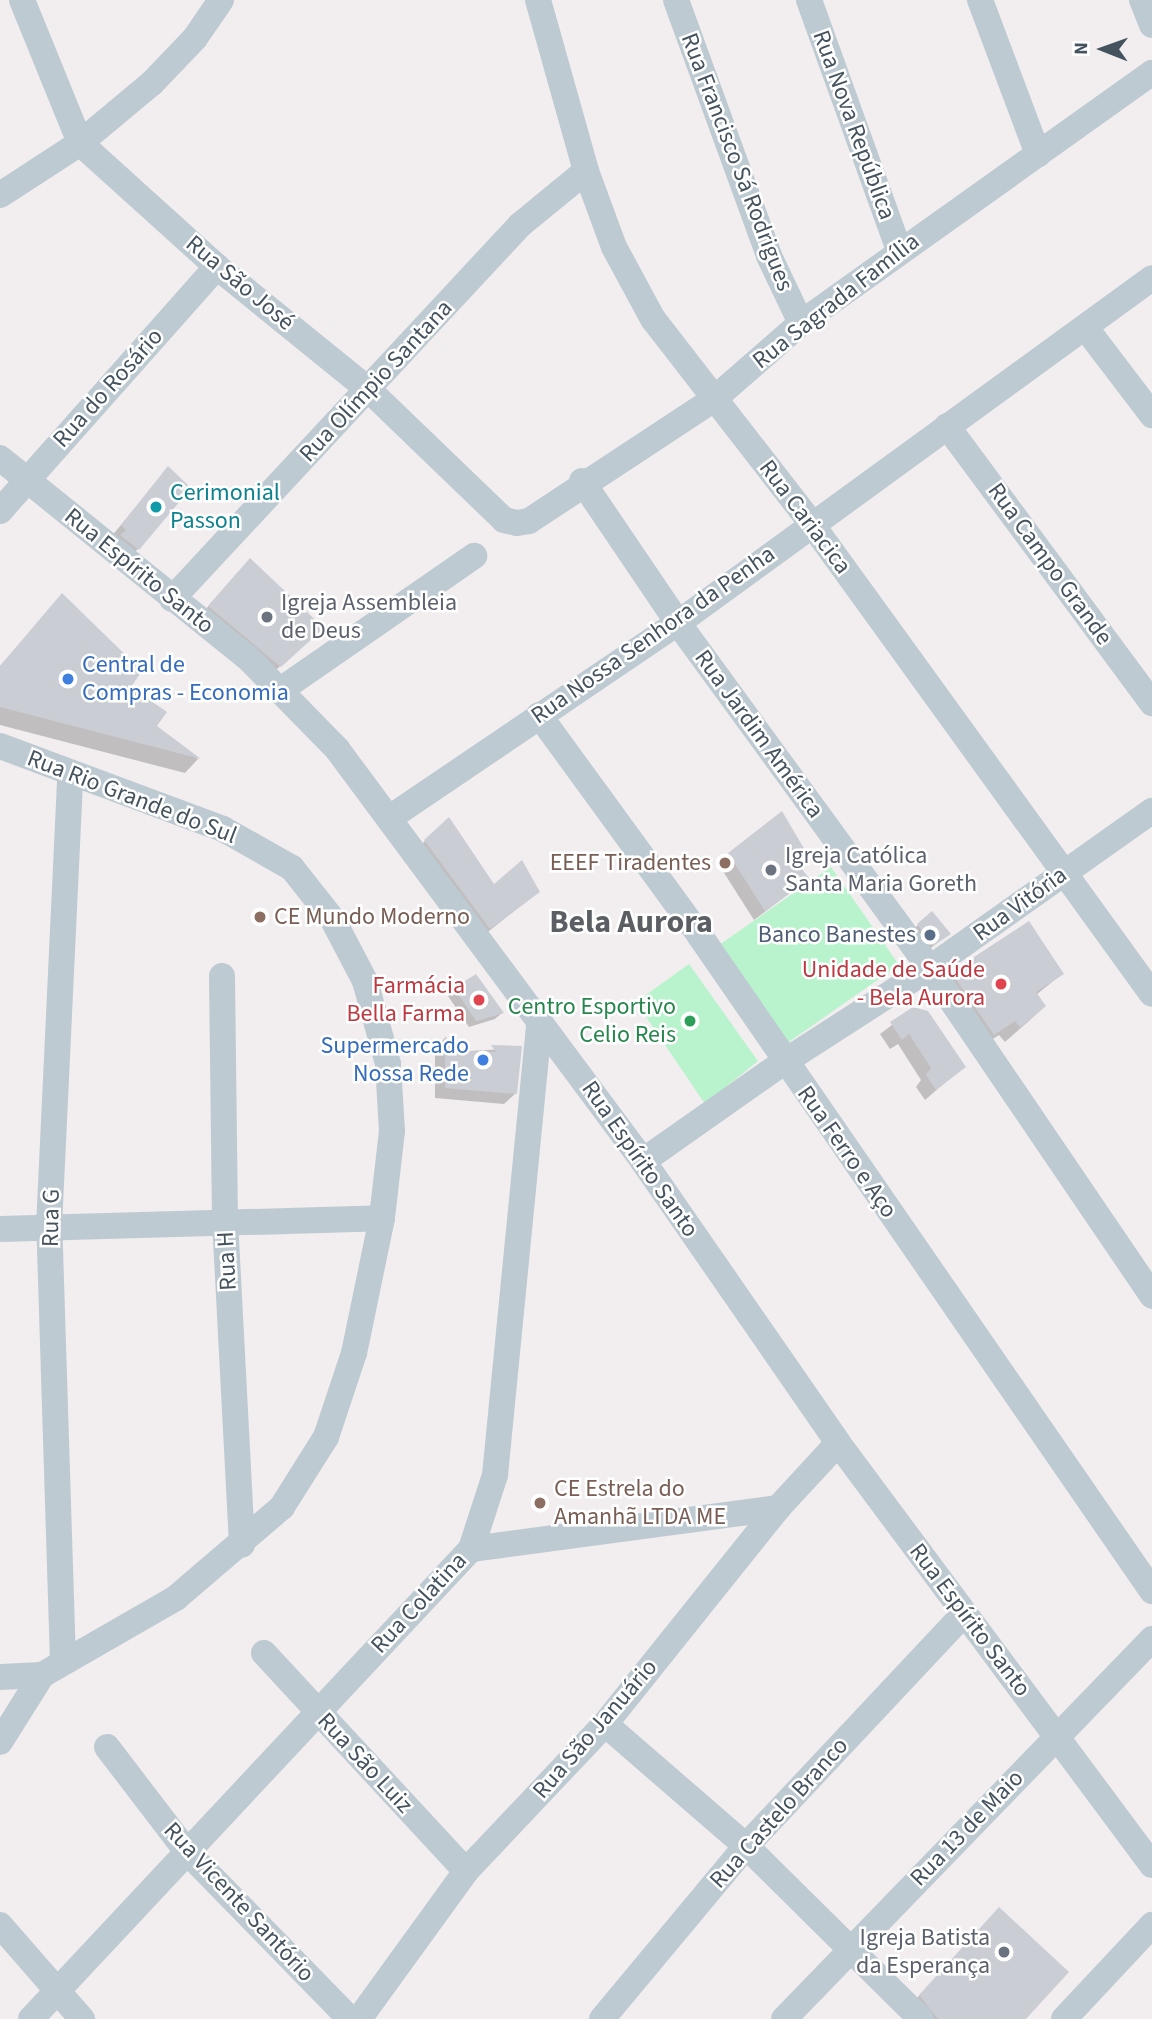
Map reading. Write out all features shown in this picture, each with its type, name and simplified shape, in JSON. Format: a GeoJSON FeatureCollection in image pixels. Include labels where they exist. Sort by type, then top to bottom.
{"type":"FeatureCollection","features":[{"type":"Feature","properties":{"kind":"street","name":"Rua São José"},"geometry":{"type":"LineString","coordinates":[[22,0],[80,143],[217,267],[369,390],[504,520],[517,523]]}},
{"type":"Feature","properties":{"kind":"street"},"geometry":{"type":"LineString","coordinates":[[0,195],[80,143],[152,83],[195,38],[222,0]]}},
{"type":"Feature","properties":{"kind":"street","name":"Rua Cariacica"},"geometry":{"type":"LineString","coordinates":[[538,0],[586,172],[614,247],[653,319],[811,523],[1066,871],[1152,994]]}},
{"type":"Feature","properties":{"kind":"street","name":"Rua Francisco Sá Rodrigues"},"geometry":{"type":"LineString","coordinates":[[676,0],[769,256],[801,323]]}},
{"type":"Feature","properties":{"kind":"street","name":"Rua Nova República"},"geometry":{"type":"LineString","coordinates":[[809,0],[899,250]]}},
{"type":"Feature","properties":{"kind":"street"},"geometry":{"type":"LineString","coordinates":[[980,0],[1038,154]]}},
{"type":"Feature","properties":{"kind":"street"},"geometry":{"type":"LineString","coordinates":[[1142,0],[1152,25]]}},
{"type":"Feature","properties":{"kind":"street","name":"Rua Sagrada Família"},"geometry":{"type":"LineString","coordinates":[[517,523],[528,521],[582,481],[713,399],[801,323],[899,250],[1152,73]]}},
{"type":"Feature","properties":{"kind":"street","name":"Rua Olímpio Santana"},"geometry":{"type":"LineString","coordinates":[[172,599],[520,225],[586,172]]}},
{"type":"Feature","properties":{"kind":"street","name":"Rua do Rosário"},"geometry":{"type":"LineString","coordinates":[[0,510],[217,267]]}},
{"type":"Feature","properties":{"kind":"street","name":"Rua Nossa Senhora da Penha"},"geometry":{"type":"LineString","coordinates":[[391,817],[678,623],[811,523],[1152,278]]}},
{"type":"Feature","properties":{"kind":"street"},"geometry":{"type":"LineString","coordinates":[[1085,327],[1152,415]]}},
{"type":"Feature","properties":{"kind":"street","name":"Rua Campo Grande"},"geometry":{"type":"LineString","coordinates":[[947,426],[1152,703]]}},
{"type":"Feature","properties":{"kind":"street","name":"Rua Espírito Santo"},"geometry":{"type":"LineString","coordinates":[[0,458],[282,689],[391,817],[643,1161],[838,1443],[964,1614],[1057,1733],[1152,1864]]}},
{"type":"Feature","properties":{"kind":"street","name":"Rua Jardim América"},"geometry":{"type":"LineString","coordinates":[[582,481],[678,623],[930,968],[1152,1296]]}},
{"type":"Feature","properties":{"kind":"street"},"geometry":{"type":"LineString","coordinates":[[282,689],[474,556]]}},
{"type":"Feature","properties":{"kind":"street","name":"Rua Ferro e Aço"},"geometry":{"type":"LineString","coordinates":[[539,715],[700,936],[784,1062],[1152,1591]]}},
{"type":"Feature","properties":{"kind":"street","name":"Rua Rio Grande do Sul"},"geometry":{"type":"LineString","coordinates":[[0,746],[223,829],[292,868],[333,920],[365,981],[388,1064],[392,1131],[382,1218],[354,1353],[326,1437],[282,1507],[242,1545],[176,1598],[52,1669],[0,1742]]}},
{"type":"Feature","properties":{"kind":"street","name":"Rua G"},"geometry":{"type":"LineString","coordinates":[[52,1669],[49,1227],[70,774]]}},
{"type":"Feature","properties":{"kind":"street","name":"Rua Vitória"},"geometry":{"type":"LineString","coordinates":[[643,1161],[784,1062],[930,968],[1152,811]]}},
{"type":"Feature","properties":{"kind":"street","name":"Rua H"},"geometry":{"type":"LineString","coordinates":[[222,976],[225,1220],[242,1545]]}},
{"type":"Feature","properties":{"kind":"street","name":"Rua Colatina"},"geometry":{"type":"LineString","coordinates":[[31,2019],[188,1853],[316,1711],[471,1549],[495,1475],[540,1020]]}},
{"type":"Feature","properties":{"kind":"street"},"geometry":{"type":"LineString","coordinates":[[0,1229],[225,1220],[382,1218]]}},
{"type":"Feature","properties":{"kind":"street","name":"Rua São Januário"},"geometry":{"type":"LineString","coordinates":[[359,2019],[466,1871],[605,1724],[778,1507],[838,1443]]}},
{"type":"Feature","properties":{"kind":"street"},"geometry":{"type":"LineString","coordinates":[[471,1549],[778,1507]]}},
{"type":"Feature","properties":{"kind":"street","name":"Rua Castelo Branco"},"geometry":{"type":"LineString","coordinates":[[602,2019],[746,1846],[964,1614]]}},
{"type":"Feature","properties":{"kind":"street","name":"Rua 13 de Maio"},"geometry":{"type":"LineString","coordinates":[[784,2019],[1057,1733],[1152,1639]]}},
{"type":"Feature","properties":{"kind":"street","name":"Rua São Luiz"},"geometry":{"type":"LineString","coordinates":[[264,1653],[466,1871]]}},
{"type":"Feature","properties":{"kind":"street"},"geometry":{"type":"LineString","coordinates":[[0,1677],[52,1669]]}},
{"type":"Feature","properties":{"kind":"street"},"geometry":{"type":"LineString","coordinates":[[605,1724],[746,1846],[921,2019]]}},
{"type":"Feature","properties":{"kind":"street","name":"Rua Vicente Santório"},"geometry":{"type":"LineString","coordinates":[[107,1748],[188,1853],[350,2019]]}},
{"type":"Feature","properties":{"kind":"street"},"geometry":{"type":"LineString","coordinates":[[0,1925],[82,2019]]}},
{"type":"Feature","properties":{"kind":"street"},"geometry":{"type":"LineString","coordinates":[[1064,2019],[1152,1925]]}},
{"type":"Feature","properties":{"kind":"green space"},"geometry":{"type":"Polygon","coordinates":[[[831,867],[899,965],[786,1044],[719,945],[831,867]]]}},
{"type":"Feature","properties":{"kind":"green space","name":"Centro Esportivo Celio Reis"},"geometry":{"type":"Polygon","coordinates":[[[689,964],[758,1061],[705,1104],[636,1002],[689,964]]]}},
{"type":"Feature","properties":{"kind":"building","name":"Cerimonial Passon"},"geometry":{"type":"Polygon","coordinates":[[[168,466],[191,488],[139,550],[120,535],[126,530],[121,525],[168,466]]]}},
{"type":"Feature","properties":{"kind":"building","name":"Igreja Assembleia de Deus"},"geometry":{"type":"Polygon","coordinates":[[[250,558],[324,628],[281,667],[208,606],[250,558]]]}},
{"type":"Feature","properties":{"kind":"building","name":"Central de Compras - Economia"},"geometry":{"type":"Polygon","coordinates":[[[62,593],[142,671],[131,687],[167,712],[157,726],[201,759],[0,707],[0,666],[62,593]]]}},
{"type":"Feature","properties":{"kind":"building","name":"Igreja Católica Santa Maria Goreth"},"geometry":{"type":"Polygon","coordinates":[[[782,811],[806,852],[795,861],[810,879],[765,911],[728,853],[782,811]]]}},
{"type":"Feature","properties":{"kind":"building"},"geometry":{"type":"Polygon","coordinates":[[[449,817],[494,884],[522,860],[540,892],[490,929],[424,840],[449,817]]]}},
{"type":"Feature","properties":{"kind":"building"},"geometry":{"type":"Polygon","coordinates":[[[932,911],[951,934],[933,946],[917,924],[932,911]]]}},
{"type":"Feature","properties":{"kind":"building","name":"Unidade de Saúde - Bela Aurora"},"geometry":{"type":"Polygon","coordinates":[[[1029,921],[1064,974],[1036,992],[1046,1006],[1021,1028],[1015,1021],[994,1035],[951,972],[1029,921]]]}},
{"type":"Feature","properties":{"kind":"building","name":"Farmácia Bella Farma"},"geometry":{"type":"Polygon","coordinates":[[[476,974],[504,1013],[476,1021],[454,988],[476,974]]]}},
{"type":"Feature","properties":{"kind":"building"},"geometry":{"type":"Polygon","coordinates":[[[913,1007],[928,1011],[966,1067],[936,1090],[926,1075],[931,1068],[909,1034],[902,1040],[890,1022],[913,1007]]]}},
{"type":"Feature","properties":{"kind":"building","name":"Supermercado Nossa Rede"},"geometry":{"type":"Polygon","coordinates":[[[445,1036],[456,1051],[496,1052],[491,1045],[522,1046],[517,1094],[445,1088],[445,1036]]]}},
{"type":"Feature","properties":{"kind":"building","name":"Igreja Batista da Esperança"},"geometry":{"type":"Polygon","coordinates":[[[999,1907],[1069,1972],[1026,2019],[938,2019],[919,1995],[999,1907]]]}},
{"type":"Feature","properties":{"kind":"place","name":"Cerimonial Passon"},"geometry":{"type":"Point","coordinates":[156,507]}},
{"type":"Feature","properties":{"kind":"place","name":"Igreja Assembleia de Deus"},"geometry":{"type":"Point","coordinates":[267,617]}},
{"type":"Feature","properties":{"kind":"place","name":"Central de Compras - Economia"},"geometry":{"type":"Point","coordinates":[68,679]}},
{"type":"Feature","properties":{"kind":"place","name":"EEEF Tiradentes"},"geometry":{"type":"Point","coordinates":[725,863]}},
{"type":"Feature","properties":{"kind":"place","name":"Igreja Católica Santa Maria Goreth"},"geometry":{"type":"Point","coordinates":[771,870]}},
{"type":"Feature","properties":{"kind":"place","name":"CE Mundo Moderno"},"geometry":{"type":"Point","coordinates":[260,917]}},
{"type":"Feature","properties":{"kind":"place","name":"Banco Banestes"},"geometry":{"type":"Point","coordinates":[930,935]}},
{"type":"Feature","properties":{"kind":"place","name":"Unidade de Saúde - Bela Aurora"},"geometry":{"type":"Point","coordinates":[1001,984]}},
{"type":"Feature","properties":{"kind":"place","name":"Farmácia Bella Farma"},"geometry":{"type":"Point","coordinates":[479,1000]}},
{"type":"Feature","properties":{"kind":"place","name":"Centro Esportivo Celio Reis"},"geometry":{"type":"Point","coordinates":[690,1021]}},
{"type":"Feature","properties":{"kind":"place","name":"Supermercado Nossa Rede"},"geometry":{"type":"Point","coordinates":[483,1060]}},
{"type":"Feature","properties":{"kind":"place","name":"CE Estrela do Amanhã LTDA ME"},"geometry":{"type":"Point","coordinates":[540,1503]}},
{"type":"Feature","properties":{"kind":"place","name":"Igreja Batista da Esperança"},"geometry":{"type":"Point","coordinates":[1004,1952]}},
{"type":"Feature","properties":{"kind":"district","name":"Bela Aurora"},"geometry":{"type":"Point","coordinates":[631,922]}}]}
